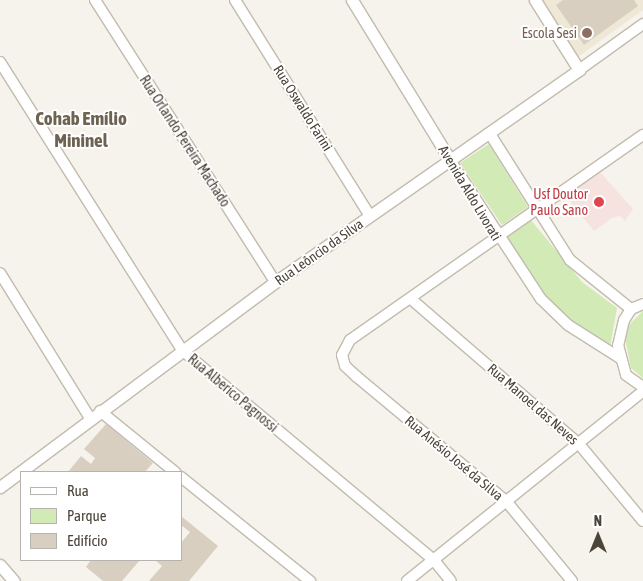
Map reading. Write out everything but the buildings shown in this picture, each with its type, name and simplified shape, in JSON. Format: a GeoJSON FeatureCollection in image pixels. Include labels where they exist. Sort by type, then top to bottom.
{"type":"FeatureCollection","features":[{"type":"Feature","properties":{"kind":"street","name":"Rua Orlando Pereira Machado"},"geometry":{"type":"LineString","coordinates":[[94,0],[275,282]]}},
{"type":"Feature","properties":{"kind":"street","name":"Rua Oswaldo Farini"},"geometry":{"type":"LineString","coordinates":[[235,0],[370,216]]}},
{"type":"Feature","properties":{"kind":"street","name":"Avenida Aldo Livorati"},"geometry":{"type":"LineString","coordinates":[[352,0],[498,238],[540,299],[568,325],[620,358]]}},
{"type":"Feature","properties":{"kind":"street"},"geometry":{"type":"LineString","coordinates":[[536,0],[579,70]]}},
{"type":"Feature","properties":{"kind":"street","name":"Rua Leôncio da Silva"},"geometry":{"type":"LineString","coordinates":[[21,471],[275,282],[490,134],[643,24]]}},
{"type":"Feature","properties":{"kind":"street","name":"Rua Alberico Pagnossi"},"geometry":{"type":"LineString","coordinates":[[0,62],[183,351],[433,559],[451,581]]}},
{"type":"Feature","properties":{"kind":"street"},"geometry":{"type":"LineString","coordinates":[[490,134],[536,209],[586,277],[631,309]]}},
{"type":"Feature","properties":{"kind":"street"},"geometry":{"type":"LineString","coordinates":[[411,299],[643,135]]}},
{"type":"Feature","properties":{"kind":"street"},"geometry":{"type":"LineString","coordinates":[[0,273],[95,415],[174,471]]}},
{"type":"Feature","properties":{"kind":"street","name":"Rua Anésio José da Silva"},"geometry":{"type":"LineString","coordinates":[[411,299],[350,340],[342,355],[345,366],[506,501],[572,581]]}},
{"type":"Feature","properties":{"kind":"street","name":"Rua Manoel das Neves"},"geometry":{"type":"LineString","coordinates":[[411,299],[579,444],[643,521]]}},
{"type":"Feature","properties":{"kind":"street"},"geometry":{"type":"LineString","coordinates":[[643,304],[631,309],[620,332],[620,358],[633,381],[643,387]]}},
{"type":"Feature","properties":{"kind":"street"},"geometry":{"type":"LineString","coordinates":[[628,399],[633,381]]}},
{"type":"Feature","properties":{"kind":"street"},"geometry":{"type":"LineString","coordinates":[[407,581],[579,444],[628,399],[643,391]]}},
{"type":"Feature","properties":{"kind":"street","name":"Rua Leôncio da Silva"},"geometry":{"type":"LineString","coordinates":[[0,487],[20,472]]}},
{"type":"Feature","properties":{"kind":"street"},"geometry":{"type":"LineString","coordinates":[[182,478],[310,581]]}},
{"type":"Feature","properties":{"kind":"street"},"geometry":{"type":"LineString","coordinates":[[0,565],[14,581]]}},
{"type":"Feature","properties":{"kind":"shaded area","name":"Escola Sesi"},"geometry":{"type":"Polygon","coordinates":[[[542,0],[643,0],[643,10],[578,57],[542,0]]]}},
{"type":"Feature","properties":{"kind":"shaded area","name":"Usf Doutor Paulo Sano"},"geometry":{"type":"Polygon","coordinates":[[[599,171],[633,209],[625,221],[620,216],[612,218],[594,231],[565,195],[599,171]]]}},
{"type":"Feature","properties":{"kind":"green space"},"geometry":{"type":"Polygon","coordinates":[[[489,144],[528,207],[502,225],[460,163],[489,144]]]}},
{"type":"Feature","properties":{"kind":"green space"},"geometry":{"type":"Polygon","coordinates":[[[530,219],[582,282],[617,308],[610,347],[566,317],[538,287],[506,239],[530,219]]]}},
{"type":"Feature","properties":{"kind":"green space"},"geometry":{"type":"Polygon","coordinates":[[[643,311],[643,378],[631,368],[625,338],[629,325],[643,311]]]}},
{"type":"Feature","properties":{"kind":"place","name":"Escola Sesi"},"geometry":{"type":"Point","coordinates":[587,33]}},
{"type":"Feature","properties":{"kind":"place","name":"Usf Doutor Paulo Sano"},"geometry":{"type":"Point","coordinates":[599,202]}},
{"type":"Feature","properties":{"kind":"district","name":"Cohab Emílio Mininel"},"geometry":{"type":"Point","coordinates":[81,130]}}]}
